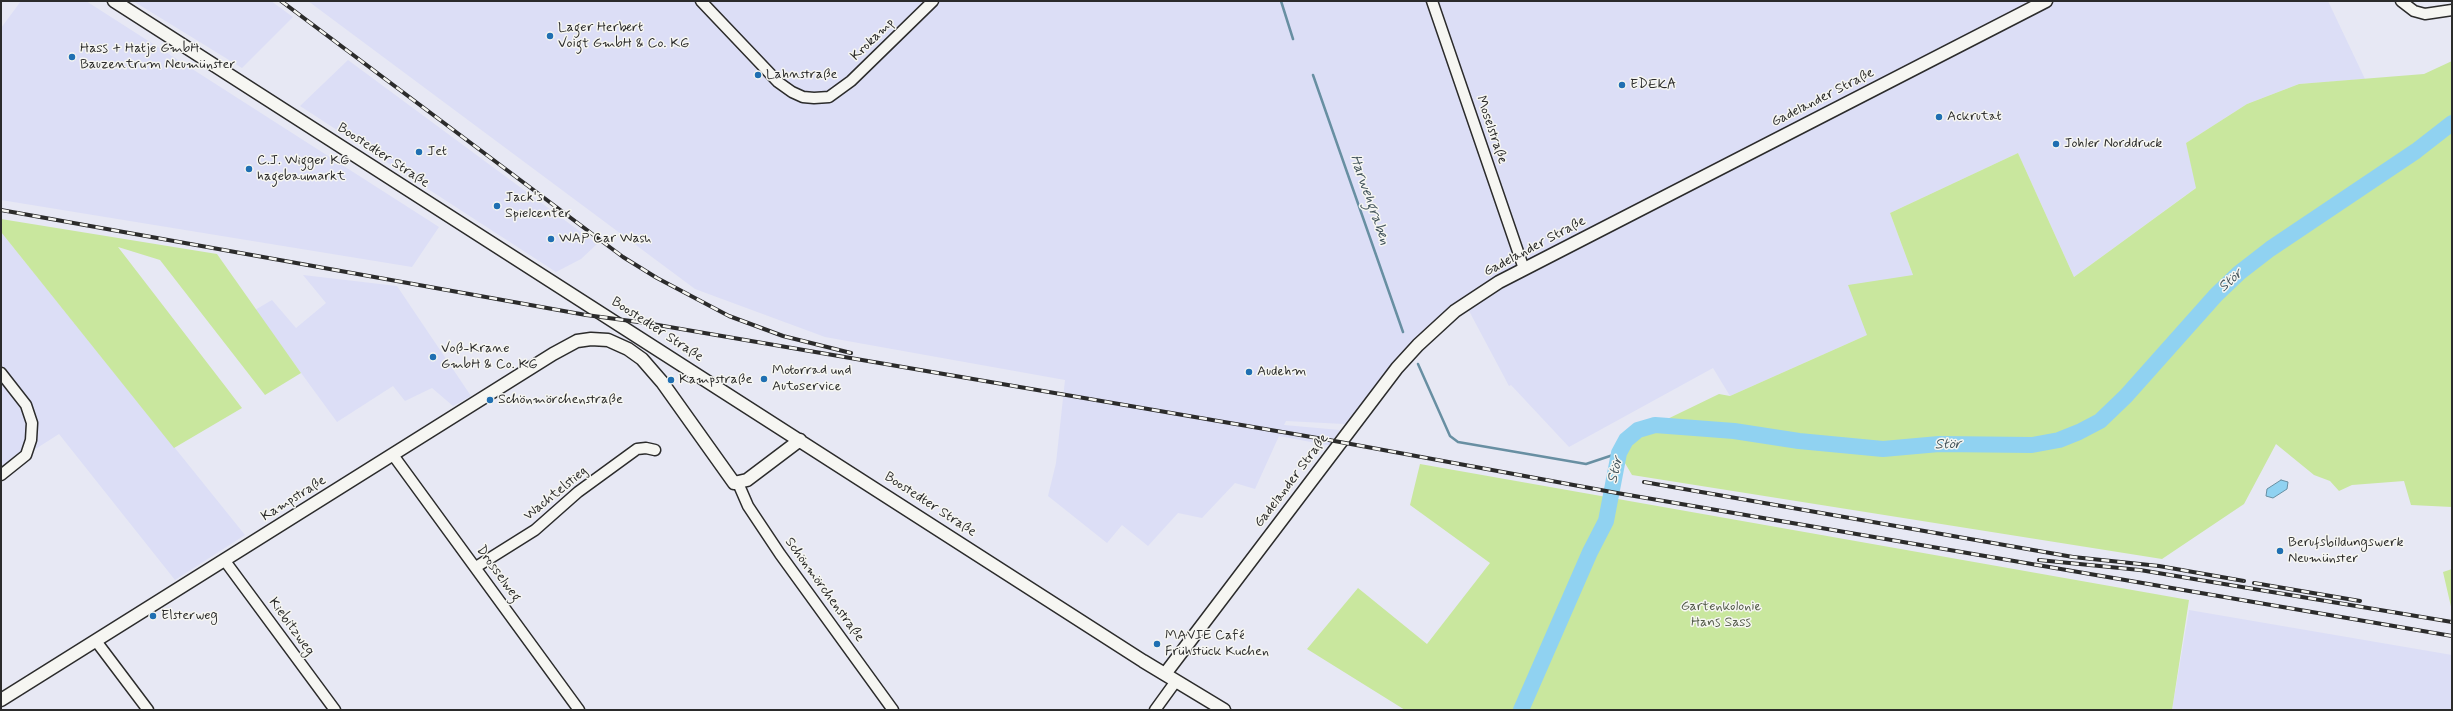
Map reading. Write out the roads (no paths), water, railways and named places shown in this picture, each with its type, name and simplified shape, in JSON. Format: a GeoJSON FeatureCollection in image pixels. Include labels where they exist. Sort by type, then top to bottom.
{"type":"FeatureCollection","features":[{"type":"Feature","properties":{"kind":"street","name":"Boostedter Straße"},"geometry":{"type":"LineString","coordinates":[[114,1],[1165,674],[1224,710]]}},
{"type":"Feature","properties":{"kind":"street","name":"Krokamp"},"geometry":{"type":"LineString","coordinates":[[701,1],[778,82],[802,97],[829,97],[851,80],[933,1]]}},
{"type":"Feature","properties":{"kind":"street","name":"Moselstraße"},"geometry":{"type":"LineString","coordinates":[[1432,1],[1524,269]]}},
{"type":"Feature","properties":{"kind":"street","name":"Gadelander Straße"},"geometry":{"type":"LineString","coordinates":[[1165,674],[1397,368],[1418,345],[1455,311],[1499,282],[2046,1]]}},
{"type":"Feature","properties":{"kind":"street"},"geometry":{"type":"LineString","coordinates":[[2400,1],[2414,11],[2425,14],[2434,14],[2452,10]]}},
{"type":"Feature","properties":{"kind":"street","name":"Kampstraße"},"geometry":{"type":"LineString","coordinates":[[3,696],[96,641],[568,346],[585,339],[608,340]]}},
{"type":"Feature","properties":{"kind":"street","name":"Schönmörchenstraße"},"geometry":{"type":"LineString","coordinates":[[608,340],[628,349],[650,367],[732,481],[738,483],[748,506],[780,554],[893,710]]}},
{"type":"Feature","properties":{"kind":"street"},"geometry":{"type":"LineString","coordinates":[[1,373],[26,405],[32,423],[31,440],[26,455],[1,475]]}},
{"type":"Feature","properties":{"kind":"street"},"geometry":{"type":"LineString","coordinates":[[738,483],[747,480],[800,440]]}},
{"type":"Feature","properties":{"kind":"street","name":"Wachtelstieg"},"geometry":{"type":"LineString","coordinates":[[476,567],[535,530],[578,492],[637,449],[646,448],[655,450]]}},
{"type":"Feature","properties":{"kind":"street","name":"Drosselweg"},"geometry":{"type":"LineString","coordinates":[[393,455],[579,710]]}},
{"type":"Feature","properties":{"kind":"street","name":"Kiebitzweg"},"geometry":{"type":"LineString","coordinates":[[225,560],[335,710]]}},
{"type":"Feature","properties":{"kind":"street"},"geometry":{"type":"LineString","coordinates":[[96,641],[148,710]]}},
{"type":"Feature","properties":{"kind":"street"},"geometry":{"type":"LineString","coordinates":[[1155,710],[1176,681]]}},
{"type":"Feature","properties":{"kind":"water"},"geometry":{"type":"Polygon","coordinates":[[[2281,480],[2288,482],[2287,489],[2273,498],[2266,496],[2267,489],[2281,480]]]}},
{"type":"Feature","properties":{"kind":"waterway","name":"Harwehgraben"},"geometry":{"type":"LineString","coordinates":[[1281,1],[1293,39]]}},
{"type":"Feature","properties":{"kind":"waterway","name":"Harwehgraben"},"geometry":{"type":"LineString","coordinates":[[1313,75],[1403,332]]}},
{"type":"Feature","properties":{"kind":"waterway","name":"Stör"},"geometry":{"type":"LineString","coordinates":[[1521,710],[1590,552],[1606,521],[1619,453],[1626,440],[1638,430],[1655,425],[1734,431],[1799,441],[1883,449],[1939,444],[2032,445],[2059,440],[2100,421],[2126,396],[2216,295],[2239,273],[2270,249],[2416,151],[2452,123]]}},
{"type":"Feature","properties":{"kind":"waterway","name":"Harwehgraben"},"geometry":{"type":"LineString","coordinates":[[1418,364],[1450,436],[1458,442],[1586,464],[1619,453]]}},
{"type":"Feature","properties":{"kind":"railway"},"geometry":{"type":"LineString","coordinates":[[281,1],[623,257],[657,278],[729,316],[783,336],[851,353]]}},
{"type":"Feature","properties":{"kind":"railway"},"geometry":{"type":"LineString","coordinates":[[1,210],[586,315],[646,323],[1329,440],[1617,493],[2452,636]]}},
{"type":"Feature","properties":{"kind":"railway"},"geometry":{"type":"LineString","coordinates":[[1644,482],[2073,557],[2159,566],[2244,581]]}},
{"type":"Feature","properties":{"kind":"railway"},"geometry":{"type":"LineString","coordinates":[[2039,560],[2140,570],[2452,622]]}},
{"type":"Feature","properties":{"kind":"railway"},"geometry":{"type":"LineString","coordinates":[[2254,583],[2360,601]]}},
{"type":"Feature","properties":{"kind":"place","name":"Lager Herbert Voigt GmbH & Co. KG"},"geometry":{"type":"Point","coordinates":[550,36]}},
{"type":"Feature","properties":{"kind":"place","name":"Hass + Hatje GmbH Bauzentrum Neumünster"},"geometry":{"type":"Point","coordinates":[72,57]}},
{"type":"Feature","properties":{"kind":"place","name":"Lahnstraße"},"geometry":{"type":"Point","coordinates":[758,75]}},
{"type":"Feature","properties":{"kind":"place","name":"EDEKA"},"geometry":{"type":"Point","coordinates":[1622,85]}},
{"type":"Feature","properties":{"kind":"place","name":"Ackrutat"},"geometry":{"type":"Point","coordinates":[1939,117]}},
{"type":"Feature","properties":{"kind":"place","name":"Johler Norddruck"},"geometry":{"type":"Point","coordinates":[2056,144]}},
{"type":"Feature","properties":{"kind":"place","name":"Jet"},"geometry":{"type":"Point","coordinates":[419,152]}},
{"type":"Feature","properties":{"kind":"place","name":"C.J. Wigger KG hagebaumarkt"},"geometry":{"type":"Point","coordinates":[249,169]}},
{"type":"Feature","properties":{"kind":"place","name":"Jack's Spielcenter"},"geometry":{"type":"Point","coordinates":[497,206]}},
{"type":"Feature","properties":{"kind":"place","name":"WAP Car Wash"},"geometry":{"type":"Point","coordinates":[551,239]}},
{"type":"Feature","properties":{"kind":"place","name":"Voß-Krane GmbH & Co. KG"},"geometry":{"type":"Point","coordinates":[433,357]}},
{"type":"Feature","properties":{"kind":"place","name":"Audehm"},"geometry":{"type":"Point","coordinates":[1249,372]}},
{"type":"Feature","properties":{"kind":"place","name":"Motorrad und Autoservice"},"geometry":{"type":"Point","coordinates":[764,379]}},
{"type":"Feature","properties":{"kind":"place","name":"Kampstraße"},"geometry":{"type":"Point","coordinates":[671,380]}},
{"type":"Feature","properties":{"kind":"place","name":"Schönmörchenstraße"},"geometry":{"type":"Point","coordinates":[490,400]}},
{"type":"Feature","properties":{"kind":"place","name":"Berufsbildungswerk Neumünster"},"geometry":{"type":"Point","coordinates":[2280,551]}},
{"type":"Feature","properties":{"kind":"place","name":"Elsterweg"},"geometry":{"type":"Point","coordinates":[153,616]}},
{"type":"Feature","properties":{"kind":"place","name":"MAVIE Café Frühstück Kuchen"},"geometry":{"type":"Point","coordinates":[1157,644]}},
{"type":"Feature","properties":{"kind":"park label","name":"Gartenkolonie Hans Sass"},"geometry":{"type":"Point","coordinates":[1721,616]}}]}
